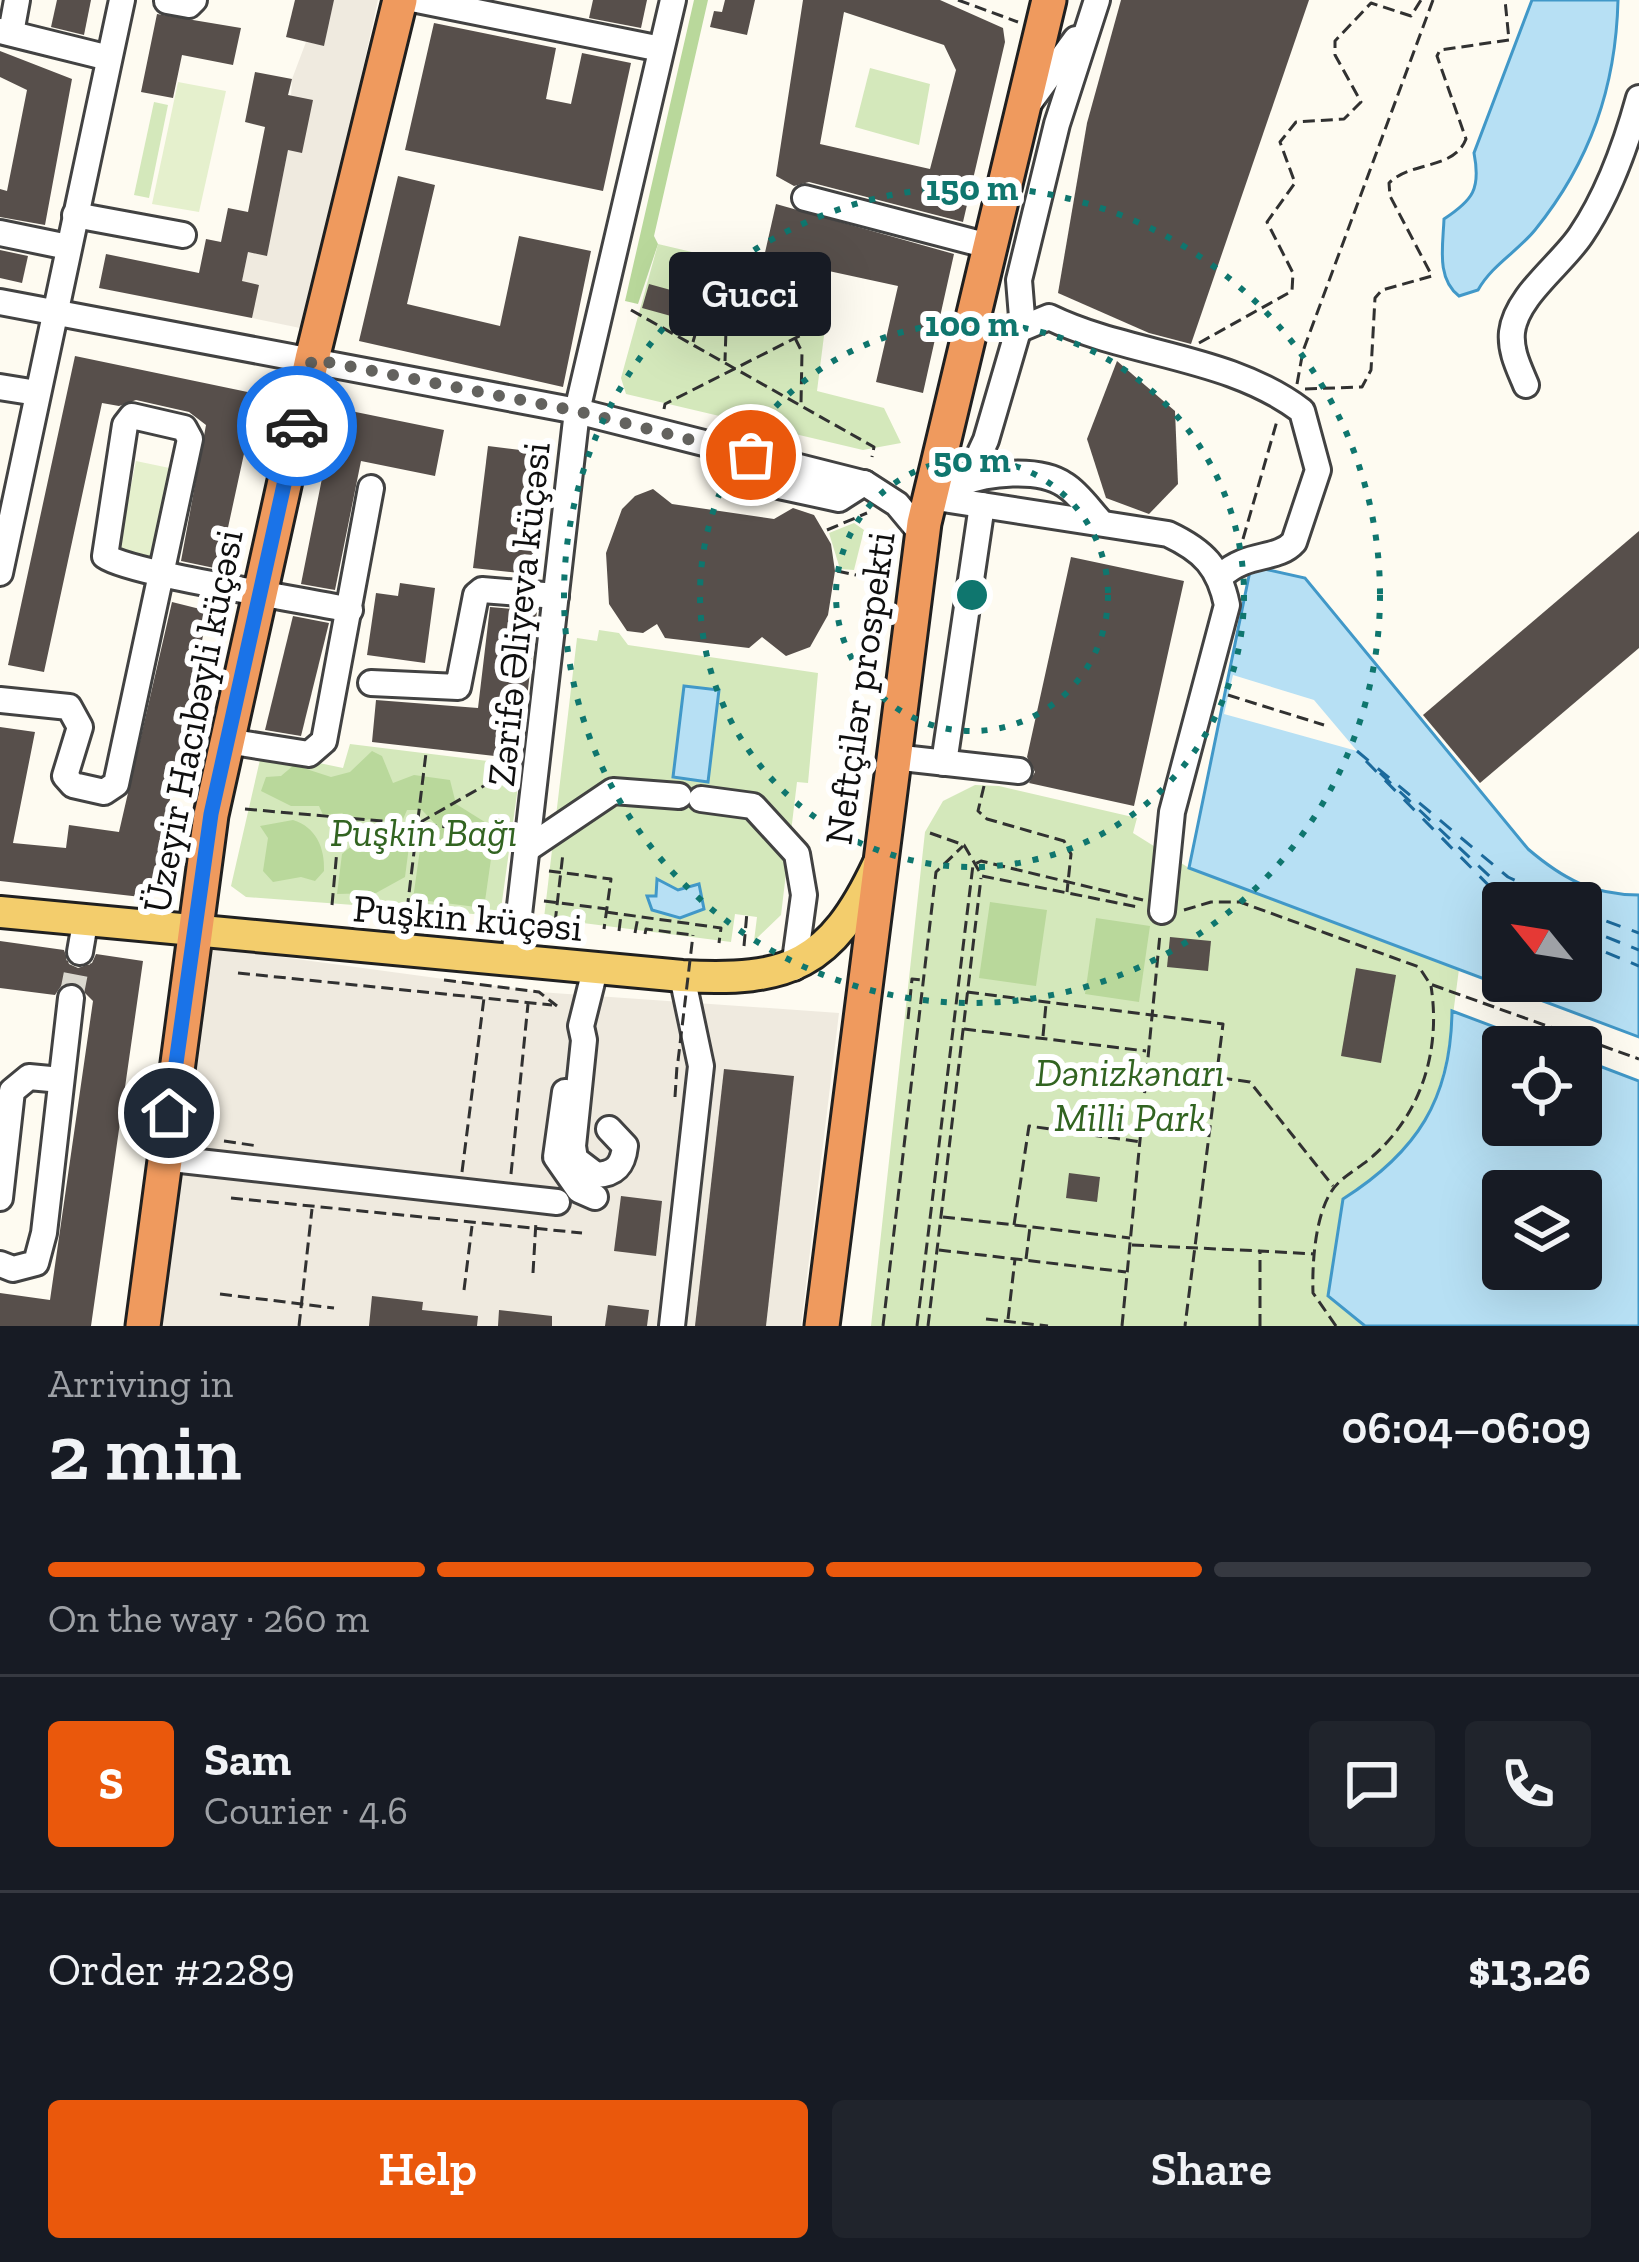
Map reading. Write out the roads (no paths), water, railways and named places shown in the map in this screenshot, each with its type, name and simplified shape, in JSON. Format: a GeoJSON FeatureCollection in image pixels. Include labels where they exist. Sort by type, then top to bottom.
{"type":"FeatureCollection","features":[{"type":"Feature","properties":{"kind":"highway","name":"Üzeyir Hacıbəyli küçəsi"},"geometry":{"type":"LineString","coordinates":[[143,1326],[192,933],[227,741],[312,359],[400,0]]}},
{"type":"Feature","properties":{"kind":"highway","name":"Neftçilər prospekti"},"geometry":{"type":"LineString","coordinates":[[822,1326],[922,534],[1048,0]]}},
{"type":"Feature","properties":{"kind":"main road"},"geometry":{"type":"LineString","coordinates":[[794,968],[831,940],[878,865]]}},
{"type":"Feature","properties":{"kind":"main road","name":"Puşkin küçəsi"},"geometry":{"type":"LineString","coordinates":[[0,912],[83,937],[192,933],[682,976],[770,976],[794,968]]}},
{"type":"Feature","properties":{"kind":"street"},"geometry":{"type":"LineString","coordinates":[[17,0],[6,32],[109,58]]}},
{"type":"Feature","properties":{"kind":"street"},"geometry":{"type":"LineString","coordinates":[[0,574],[122,0]]}},
{"type":"Feature","properties":{"kind":"street"},"geometry":{"type":"LineString","coordinates":[[167,1],[189,4],[194,0]]}},
{"type":"Feature","properties":{"kind":"street"},"geometry":{"type":"LineString","coordinates":[[417,0],[662,49]]}},
{"type":"Feature","properties":{"kind":"street","name":"Zərifə Əliyeva küçəsi"},"geometry":{"type":"LineString","coordinates":[[514,958],[520,841],[577,411],[673,0]]}},
{"type":"Feature","properties":{"kind":"street"},"geometry":{"type":"LineString","coordinates":[[1021,114],[1094,9]]}},
{"type":"Feature","properties":{"kind":"street"},"geometry":{"type":"LineString","coordinates":[[930,496],[974,466],[1018,330],[1019,280],[1057,124],[1094,9]]}},
{"type":"Feature","properties":{"kind":"street"},"geometry":{"type":"LineString","coordinates":[[1526,385],[1514,357],[1512,332],[1519,310],[1583,232],[1624,152],[1639,98]]}},
{"type":"Feature","properties":{"kind":"street"},"geometry":{"type":"LineString","coordinates":[[806,198],[989,246]]}},
{"type":"Feature","properties":{"kind":"street"},"geometry":{"type":"LineString","coordinates":[[75,215],[182,235]]}},
{"type":"Feature","properties":{"kind":"street"},"geometry":{"type":"LineString","coordinates":[[0,233],[68,247]]}},
{"type":"Feature","properties":{"kind":"street"},"geometry":{"type":"LineString","coordinates":[[0,302],[577,411],[864,484],[897,504],[922,534]]}},
{"type":"Feature","properties":{"kind":"street"},"geometry":{"type":"LineString","coordinates":[[1018,330],[1049,317],[1082,332],[1186,359],[1297,398],[1317,460],[1307,513],[1286,550],[1241,558],[1221,576]]}},
{"type":"Feature","properties":{"kind":"street"},"geometry":{"type":"LineString","coordinates":[[0,387],[37,393]]}},
{"type":"Feature","properties":{"kind":"street"},"geometry":{"type":"LineString","coordinates":[[0,700],[69,707],[80,728],[65,776],[74,785],[110,789],[116,784],[164,571],[190,439],[184,428],[132,416],[125,425],[102,547],[114,562],[164,571],[350,610]]}},
{"type":"Feature","properties":{"kind":"street"},"geometry":{"type":"LineString","coordinates":[[930,496],[976,477],[1020,475],[1063,482],[1100,520]]}},
{"type":"Feature","properties":{"kind":"street"},"geometry":{"type":"LineString","coordinates":[[779,486],[838,499],[864,484]]}},
{"type":"Feature","properties":{"kind":"street"},"geometry":{"type":"LineString","coordinates":[[227,741],[309,754],[319,748],[330,728],[371,488]]}},
{"type":"Feature","properties":{"kind":"street"},"geometry":{"type":"LineString","coordinates":[[930,496],[1168,534],[1196,547],[1221,576],[1227,605],[1172,812],[1162,904]]}},
{"type":"Feature","properties":{"kind":"street"},"geometry":{"type":"LineString","coordinates":[[944,763],[982,505]]}},
{"type":"Feature","properties":{"kind":"street"},"geometry":{"type":"LineString","coordinates":[[371,683],[458,687],[476,595],[482,590],[556,596]]}},
{"type":"Feature","properties":{"kind":"street"},"geometry":{"type":"LineString","coordinates":[[893,757],[1018,771]]}},
{"type":"Feature","properties":{"kind":"street"},"geometry":{"type":"LineString","coordinates":[[520,841],[613,791],[753,806],[797,854],[804,896],[794,968]]}},
{"type":"Feature","properties":{"kind":"street"},"geometry":{"type":"LineString","coordinates":[[595,1197],[579,1190],[556,1157],[556,1136],[596,966]]}},
{"type":"Feature","properties":{"kind":"street"},"geometry":{"type":"LineString","coordinates":[[672,1326],[701,1083],[698,1034],[682,976]]}},
{"type":"Feature","properties":{"kind":"street"},"geometry":{"type":"LineString","coordinates":[[0,1264],[13,1269],[36,1263],[71,998]]}},
{"type":"Feature","properties":{"kind":"street"},"geometry":{"type":"LineString","coordinates":[[581,1026],[584,1040],[573,1146],[575,1159],[596,1175],[617,1170],[624,1160],[625,1146],[609,1130]]}},
{"type":"Feature","properties":{"kind":"street"},"geometry":{"type":"LineString","coordinates":[[0,1198],[12,1091],[29,1077],[62,1080]]}},
{"type":"Feature","properties":{"kind":"street"},"geometry":{"type":"LineString","coordinates":[[164,1158],[557,1202]]}},
{"type":"Feature","properties":{"kind":"water"},"geometry":{"type":"Polygon","coordinates":[[[1532,0],[1618,0],[1605,93],[1585,150],[1554,204],[1478,290],[1459,296],[1444,271],[1444,219],[1462,206],[1475,185],[1474,153],[1532,0]]]}},
{"type":"Feature","properties":{"kind":"water"},"geometry":{"type":"Polygon","coordinates":[[[1251,566],[1305,578],[1528,849],[1577,882],[1482,882],[1482,978],[1189,868],[1251,566]]]}},
{"type":"Feature","properties":{"kind":"water"},"geometry":{"type":"Polygon","coordinates":[[[684,686],[719,690],[708,782],[673,777],[684,686]]]}},
{"type":"Feature","properties":{"kind":"water"},"geometry":{"type":"Polygon","coordinates":[[[657,879],[678,890],[699,884],[704,909],[680,918],[652,910],[647,896],[656,896],[657,879]]]}},
{"type":"Feature","properties":{"kind":"water"},"geometry":{"type":"Polygon","coordinates":[[[1602,890],[1639,895],[1639,1037],[1546,1002],[1602,1002],[1602,890]]]}},
{"type":"Feature","properties":{"kind":"water"},"geometry":{"type":"Polygon","coordinates":[[[1452,1011],[1492,1026],[1482,1026],[1482,1146],[1602,1146],[1602,1067],[1639,1081],[1639,1326],[1365,1326],[1328,1296],[1343,1199],[1410,1142],[1437,1097],[1452,1011]]]}},
{"type":"Feature","properties":{"kind":"tunnel"},"geometry":{"type":"LineString","coordinates":[[71,998],[80,952]]}},
{"type":"Feature","properties":{"kind":"place","name":"Gucci"},"geometry":{"type":"Point","coordinates":[751,455]}},
{"type":"Feature","properties":{"kind":"park label","name":"Puşkin Bağı"},"geometry":{"type":"Point","coordinates":[424,832]}},
{"type":"Feature","properties":{"kind":"park label","name":"Dənizkənarı Milli Park"},"geometry":{"type":"Point","coordinates":[1130,1094]}}]}
